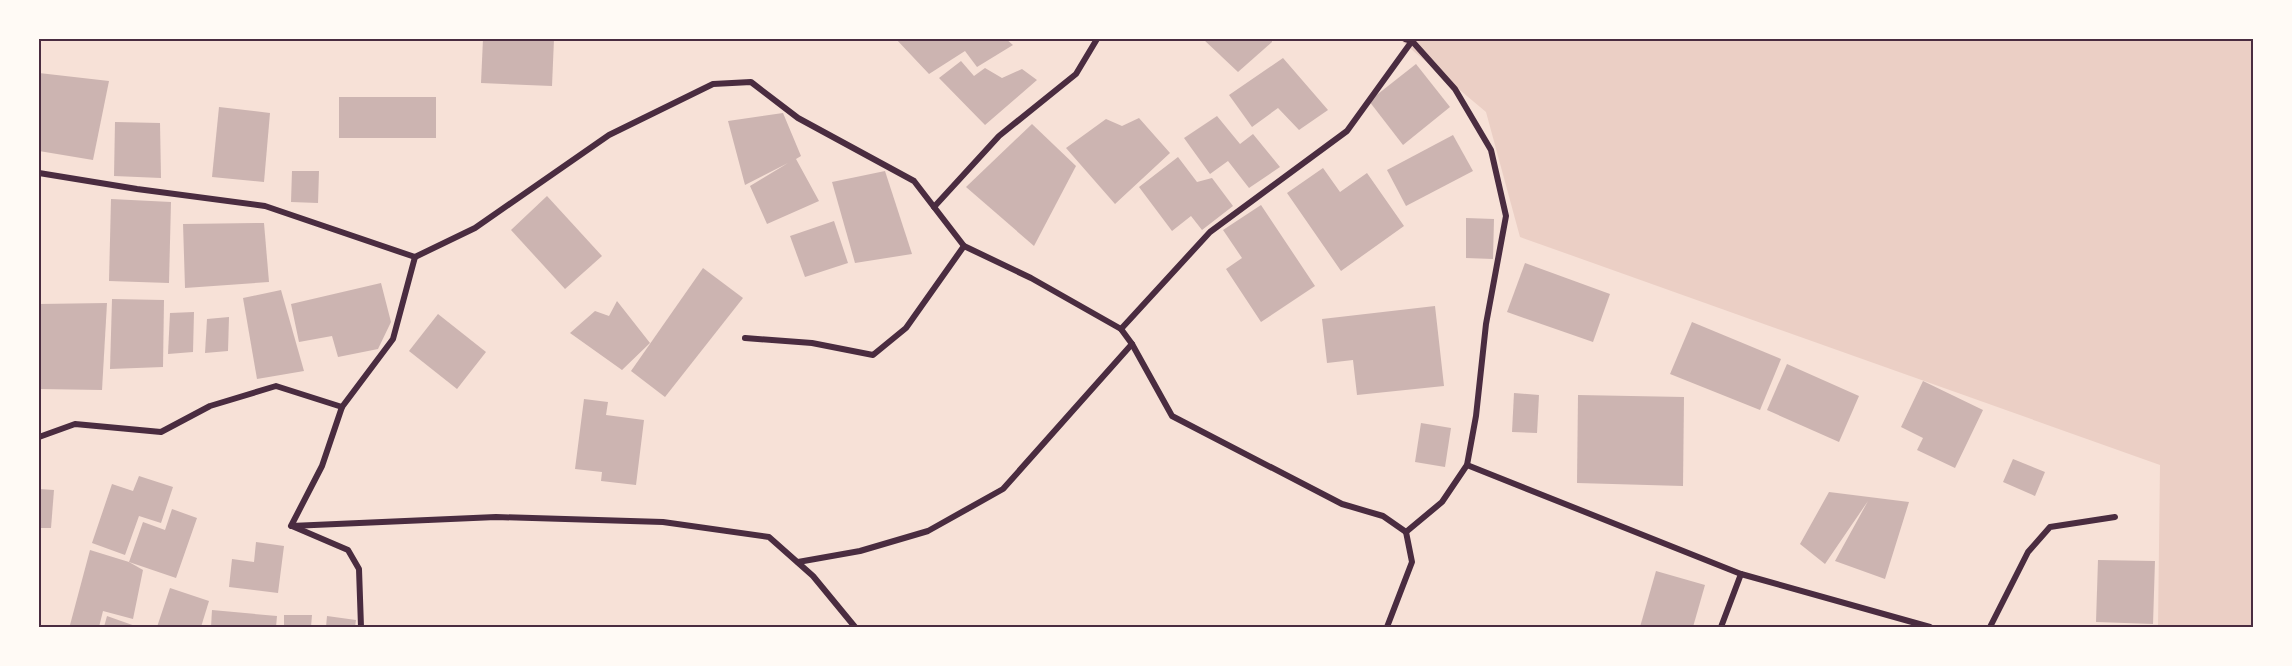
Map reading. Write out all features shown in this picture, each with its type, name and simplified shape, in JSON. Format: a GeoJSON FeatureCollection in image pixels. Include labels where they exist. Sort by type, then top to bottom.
{"type":"FeatureCollection","features":[{"type":"Feature","properties":{"kind":"street"},"geometry":{"type":"LineString","coordinates":[[934,207],[999,136],[1076,74],[1097,39]]}},
{"type":"Feature","properties":{"kind":"street"},"geometry":{"type":"LineString","coordinates":[[1122,329],[1210,232],[1347,131],[1409,40],[1455,88],[1491,150],[1506,216],[1486,324],[1476,416],[1467,465],[1442,502],[1406,532]]}},
{"type":"Feature","properties":{"kind":"street"},"geometry":{"type":"LineString","coordinates":[[39,173],[265,206],[415,257],[475,228],[609,135],[713,84],[751,82],[798,118],[914,181],[964,246],[1031,278],[1122,329],[1172,416],[1342,504],[1383,516],[1406,532],[1412,562],[1387,627]]}},
{"type":"Feature","properties":{"kind":"street"},"geometry":{"type":"LineString","coordinates":[[746,338],[812,343],[873,355],[906,328],[964,246]]}},
{"type":"Feature","properties":{"kind":"street"},"geometry":{"type":"LineString","coordinates":[[291,526],[322,466],[342,407],[393,339],[415,257]]}},
{"type":"Feature","properties":{"kind":"street"},"geometry":{"type":"LineString","coordinates":[[798,562],[860,551],[928,531],[1003,489],[1132,344]]}},
{"type":"Feature","properties":{"kind":"street"},"geometry":{"type":"LineString","coordinates":[[39,437],[75,424],[161,432],[210,406],[276,386],[342,407]]}},
{"type":"Feature","properties":{"kind":"street"},"geometry":{"type":"LineString","coordinates":[[1467,465],[1741,574],[1930,627]]}},
{"type":"Feature","properties":{"kind":"street"},"geometry":{"type":"LineString","coordinates":[[291,526],[496,517],[663,522],[769,537],[813,576],[855,627]]}},
{"type":"Feature","properties":{"kind":"street"},"geometry":{"type":"LineString","coordinates":[[1990,627],[2028,552],[2050,527],[2115,517]]}},
{"type":"Feature","properties":{"kind":"street"},"geometry":{"type":"LineString","coordinates":[[291,526],[348,550],[359,569],[361,627]]}},
{"type":"Feature","properties":{"kind":"street"},"geometry":{"type":"LineString","coordinates":[[1721,627],[1741,574]]}},
{"type":"Feature","properties":{"kind":"shaded area"},"geometry":{"type":"Polygon","coordinates":[[[1399,39],[2253,39],[2253,627],[2158,627],[2160,465],[1520,237],[1486,112],[1399,39]]]}},
{"type":"Feature","properties":{"kind":"building"},"geometry":{"type":"Polygon","coordinates":[[[483,39],[554,39],[552,86],[481,83],[483,39]]]}},
{"type":"Feature","properties":{"kind":"building"},"geometry":{"type":"Polygon","coordinates":[[[896,39],[1006,39],[1013,45],[977,67],[965,51],[929,74],[896,39]]]}},
{"type":"Feature","properties":{"kind":"building"},"geometry":{"type":"Polygon","coordinates":[[[1203,39],[1272,39],[1272,42],[1238,72],[1203,39]]]}},
{"type":"Feature","properties":{"kind":"building"},"geometry":{"type":"Polygon","coordinates":[[[1283,58],[1328,110],[1299,130],[1278,108],[1252,127],[1229,95],[1283,58]]]}},
{"type":"Feature","properties":{"kind":"building"},"geometry":{"type":"Polygon","coordinates":[[[961,61],[974,76],[985,68],[1002,78],[1022,69],[1037,80],[985,125],[939,78],[961,61]]]}},
{"type":"Feature","properties":{"kind":"building"},"geometry":{"type":"Polygon","coordinates":[[[1416,64],[1450,107],[1403,145],[1369,101],[1416,64]]]}},
{"type":"Feature","properties":{"kind":"building"},"geometry":{"type":"Polygon","coordinates":[[[39,73],[109,81],[93,160],[39,151],[39,73]]]}},
{"type":"Feature","properties":{"kind":"building"},"geometry":{"type":"Polygon","coordinates":[[[339,97],[436,97],[436,138],[339,138],[339,97]]]}},
{"type":"Feature","properties":{"kind":"building"},"geometry":{"type":"Polygon","coordinates":[[[219,107],[270,113],[264,182],[212,177],[219,107]]]}},
{"type":"Feature","properties":{"kind":"building"},"geometry":{"type":"Polygon","coordinates":[[[783,113],[801,156],[796,159],[819,201],[767,224],[750,186],[788,163],[745,185],[728,121],[783,113]]]}},
{"type":"Feature","properties":{"kind":"building"},"geometry":{"type":"Polygon","coordinates":[[[1217,116],[1240,144],[1253,134],[1280,167],[1249,188],[1228,161],[1210,174],[1184,138],[1217,116]]]}},
{"type":"Feature","properties":{"kind":"building"},"geometry":{"type":"Polygon","coordinates":[[[1139,118],[1170,153],[1115,204],[1066,148],[1106,119],[1122,126],[1139,118]]]}},
{"type":"Feature","properties":{"kind":"building"},"geometry":{"type":"Polygon","coordinates":[[[115,122],[160,123],[161,178],[114,176],[115,122]]]}},
{"type":"Feature","properties":{"kind":"building"},"geometry":{"type":"Polygon","coordinates":[[[1032,124],[1076,166],[1034,246],[966,187],[1032,124]]]}},
{"type":"Feature","properties":{"kind":"building"},"geometry":{"type":"Polygon","coordinates":[[[1453,135],[1473,171],[1406,206],[1387,170],[1453,135]]]}},
{"type":"Feature","properties":{"kind":"building"},"geometry":{"type":"Polygon","coordinates":[[[1178,157],[1197,182],[1212,178],[1233,206],[1202,230],[1191,216],[1172,231],[1139,187],[1178,157]]]}},
{"type":"Feature","properties":{"kind":"building"},"geometry":{"type":"Polygon","coordinates":[[[1323,168],[1340,192],[1367,173],[1404,226],[1341,271],[1287,193],[1323,168]]]}},
{"type":"Feature","properties":{"kind":"building"},"geometry":{"type":"Polygon","coordinates":[[[292,171],[319,171],[318,203],[291,202],[292,171]]]}},
{"type":"Feature","properties":{"kind":"building"},"geometry":{"type":"Polygon","coordinates":[[[885,171],[912,254],[855,263],[832,182],[885,171]]]}},
{"type":"Feature","properties":{"kind":"building"},"geometry":{"type":"Polygon","coordinates":[[[547,196],[602,256],[565,289],[511,230],[547,196]]]}},
{"type":"Feature","properties":{"kind":"building"},"geometry":{"type":"Polygon","coordinates":[[[111,199],[171,202],[169,283],[109,281],[111,199]]]}},
{"type":"Feature","properties":{"kind":"building"},"geometry":{"type":"Polygon","coordinates":[[[1261,205],[1315,286],[1261,322],[1226,269],[1242,258],[1223,230],[1261,205]]]}},
{"type":"Feature","properties":{"kind":"building"},"geometry":{"type":"Polygon","coordinates":[[[1466,218],[1494,219],[1493,259],[1466,258],[1466,218]]]}},
{"type":"Feature","properties":{"kind":"building"},"geometry":{"type":"Polygon","coordinates":[[[834,221],[848,263],[805,277],[790,236],[834,221]]]}},
{"type":"Feature","properties":{"kind":"building"},"geometry":{"type":"Polygon","coordinates":[[[264,223],[269,282],[185,288],[183,224],[264,223]]]}},
{"type":"Feature","properties":{"kind":"building"},"geometry":{"type":"Polygon","coordinates":[[[1525,263],[1610,294],[1593,342],[1507,312],[1525,263]]]}},
{"type":"Feature","properties":{"kind":"building"},"geometry":{"type":"Polygon","coordinates":[[[703,268],[743,298],[665,397],[631,371],[703,268]]]}},
{"type":"Feature","properties":{"kind":"building"},"geometry":{"type":"Polygon","coordinates":[[[381,283],[391,322],[378,349],[338,357],[332,336],[299,342],[291,304],[381,283]]]}},
{"type":"Feature","properties":{"kind":"building"},"geometry":{"type":"Polygon","coordinates":[[[281,290],[304,371],[257,379],[243,298],[281,290]]]}},
{"type":"Feature","properties":{"kind":"building"},"geometry":{"type":"Polygon","coordinates":[[[112,299],[164,300],[163,367],[110,369],[112,299]]]}},
{"type":"Feature","properties":{"kind":"building"},"geometry":{"type":"Polygon","coordinates":[[[617,301],[650,343],[622,370],[570,333],[595,311],[609,316],[617,301]]]}},
{"type":"Feature","properties":{"kind":"building"},"geometry":{"type":"Polygon","coordinates":[[[107,303],[102,390],[39,389],[39,304],[107,303]]]}},
{"type":"Feature","properties":{"kind":"building"},"geometry":{"type":"Polygon","coordinates":[[[1435,306],[1444,386],[1357,395],[1353,360],[1327,363],[1322,319],[1435,306]]]}},
{"type":"Feature","properties":{"kind":"building"},"geometry":{"type":"Polygon","coordinates":[[[194,312],[193,352],[168,354],[170,313],[194,312]]]}},
{"type":"Feature","properties":{"kind":"building"},"geometry":{"type":"Polygon","coordinates":[[[438,314],[486,352],[457,389],[409,351],[438,314]]]}},
{"type":"Feature","properties":{"kind":"building"},"geometry":{"type":"Polygon","coordinates":[[[229,317],[228,351],[205,353],[207,319],[229,317]]]}},
{"type":"Feature","properties":{"kind":"building"},"geometry":{"type":"Polygon","coordinates":[[[1692,322],[1781,359],[1760,410],[1670,374],[1692,322]]]}},
{"type":"Feature","properties":{"kind":"building"},"geometry":{"type":"Polygon","coordinates":[[[1787,364],[1859,396],[1839,442],[1767,410],[1787,364]]]}},
{"type":"Feature","properties":{"kind":"building"},"geometry":{"type":"Polygon","coordinates":[[[1923,381],[1983,410],[1955,468],[1917,450],[1923,438],[1901,427],[1923,381]]]}},
{"type":"Feature","properties":{"kind":"building"},"geometry":{"type":"Polygon","coordinates":[[[1514,393],[1539,395],[1537,433],[1512,432],[1514,393]]]}},
{"type":"Feature","properties":{"kind":"building"},"geometry":{"type":"Polygon","coordinates":[[[1578,395],[1684,397],[1683,486],[1577,483],[1578,395]]]}},
{"type":"Feature","properties":{"kind":"building"},"geometry":{"type":"Polygon","coordinates":[[[584,399],[608,402],[606,415],[644,420],[636,485],[601,481],[602,472],[575,469],[584,399]]]}},
{"type":"Feature","properties":{"kind":"building"},"geometry":{"type":"Polygon","coordinates":[[[1421,423],[1451,428],[1445,467],[1415,462],[1421,423]]]}},
{"type":"Feature","properties":{"kind":"building"},"geometry":{"type":"Polygon","coordinates":[[[2013,459],[2045,472],[2035,496],[2003,482],[2013,459]]]}},
{"type":"Feature","properties":{"kind":"building"},"geometry":{"type":"Polygon","coordinates":[[[139,476],[173,487],[161,523],[139,516],[125,555],[92,543],[112,484],[133,491],[139,476]]]}},
{"type":"Feature","properties":{"kind":"building"},"geometry":{"type":"Polygon","coordinates":[[[39,489],[54,490],[51,528],[39,528],[39,489]]]}},
{"type":"Feature","properties":{"kind":"building"},"geometry":{"type":"Polygon","coordinates":[[[1829,492],[1909,502],[1885,579],[1835,561],[1868,501],[1825,564],[1800,544],[1829,492]]]}},
{"type":"Feature","properties":{"kind":"building"},"geometry":{"type":"Polygon","coordinates":[[[172,509],[197,518],[176,578],[129,562],[143,522],[165,530],[172,509]]]}},
{"type":"Feature","properties":{"kind":"building"},"geometry":{"type":"Polygon","coordinates":[[[256,542],[284,546],[278,593],[229,587],[232,559],[254,562],[256,542]]]}},
{"type":"Feature","properties":{"kind":"building"},"geometry":{"type":"Polygon","coordinates":[[[90,550],[129,562],[143,570],[133,619],[103,611],[99,627],[70,625],[90,550]]]}},
{"type":"Feature","properties":{"kind":"building"},"geometry":{"type":"Polygon","coordinates":[[[2098,560],[2155,561],[2153,624],[2096,622],[2098,560]]]}},
{"type":"Feature","properties":{"kind":"building"},"geometry":{"type":"Polygon","coordinates":[[[1656,571],[1705,585],[1693,627],[1640,627],[1656,571]]]}},
{"type":"Feature","properties":{"kind":"building"},"geometry":{"type":"Polygon","coordinates":[[[170,588],[209,601],[201,627],[157,627],[170,588]]]}},
{"type":"Feature","properties":{"kind":"building"},"geometry":{"type":"Polygon","coordinates":[[[212,610],[277,616],[276,627],[211,627],[212,610]]]}},
{"type":"Feature","properties":{"kind":"building"},"geometry":{"type":"Polygon","coordinates":[[[284,615],[312,615],[311,627],[284,627],[284,615]]]}},
{"type":"Feature","properties":{"kind":"building"},"geometry":{"type":"Polygon","coordinates":[[[107,616],[138,627],[104,627],[107,616]]]}},
{"type":"Feature","properties":{"kind":"building"},"geometry":{"type":"Polygon","coordinates":[[[327,616],[356,620],[355,627],[326,627],[327,616]]]}}]}
